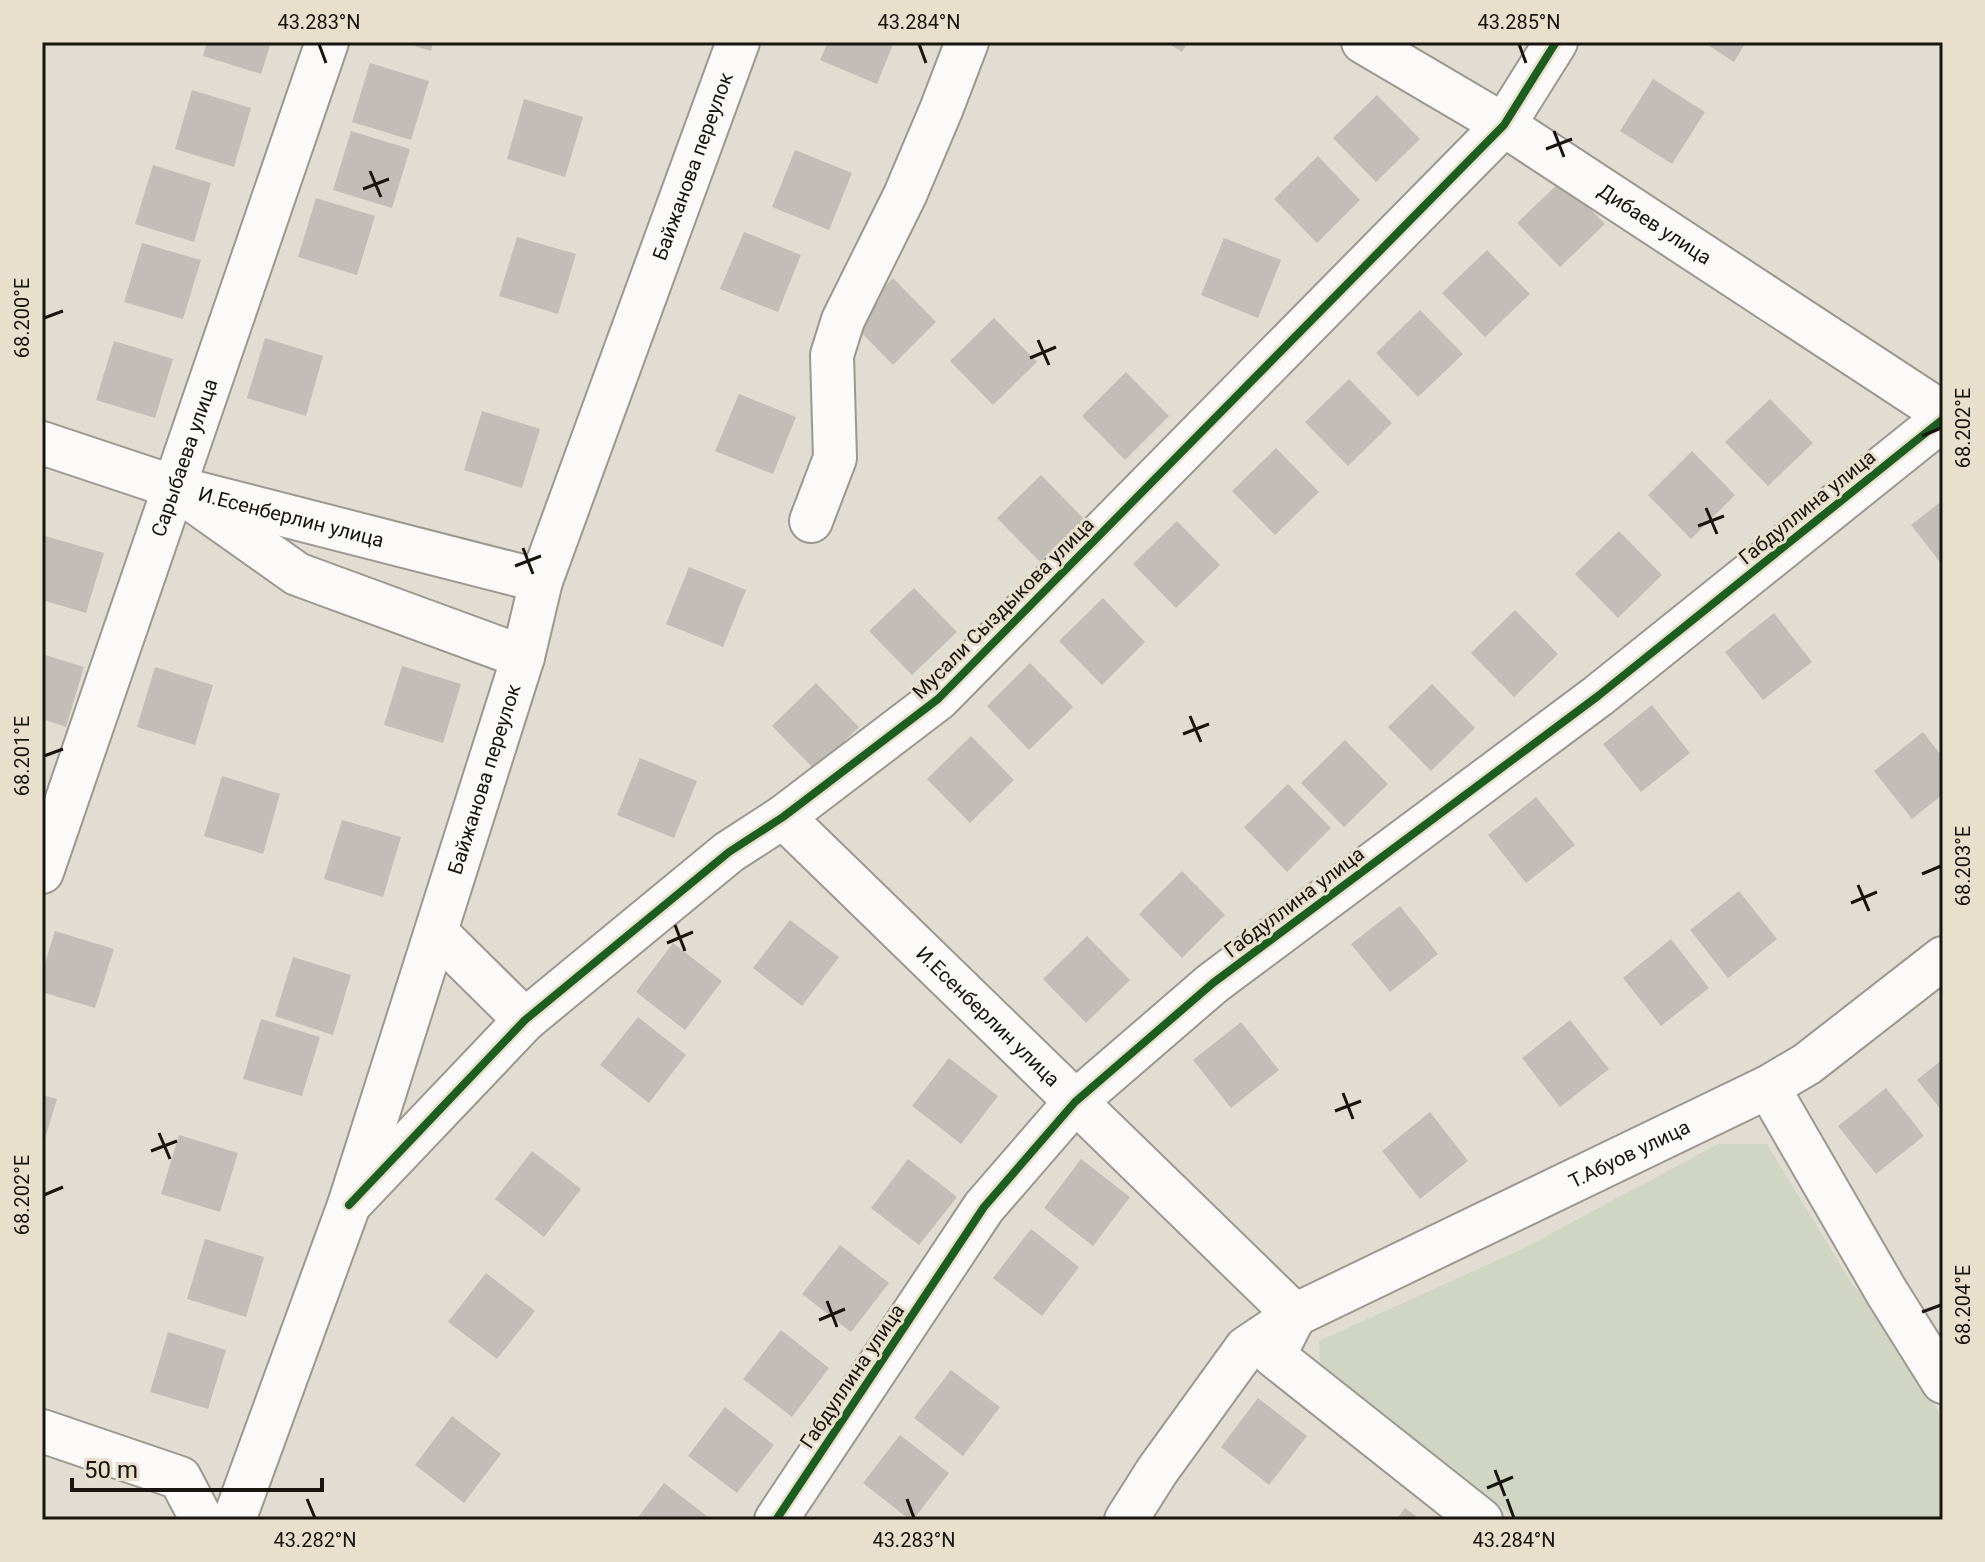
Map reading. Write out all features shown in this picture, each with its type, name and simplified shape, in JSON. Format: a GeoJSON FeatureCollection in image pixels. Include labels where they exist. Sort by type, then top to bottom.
{"type":"FeatureCollection","features":[{"type":"Feature","properties":{"kind":"street","name":"Сарыбаева улица"},"geometry":{"type":"LineString","coordinates":[[42,872],[327,42]]}},
{"type":"Feature","properties":{"kind":"street","name":"Байжанова переулок"},"geometry":{"type":"LineString","coordinates":[[234,1520],[349,1205],[523,657],[541,581],[738,42]]}},
{"type":"Feature","properties":{"kind":"street"},"geometry":{"type":"LineString","coordinates":[[811,521],[835,458],[832,355],[843,320],[905,195],[967,42]]}},
{"type":"Feature","properties":{"kind":"street","name":"Дибаев улица"},"geometry":{"type":"LineString","coordinates":[[1363,42],[1504,125],[1943,416]]}},
{"type":"Feature","properties":{"kind":"street","name":"Мусали Сыздыкова улица"},"geometry":{"type":"LineString","coordinates":[[349,1205],[525,1020],[729,852],[783,817],[938,699],[1504,125],[1556,42]]}},
{"type":"Feature","properties":{"kind":"street","name":"Габдуллина улица"},"geometry":{"type":"LineString","coordinates":[[776,1520],[984,1207],[1075,1102],[1213,983],[1598,696],[1943,416]]}},
{"type":"Feature","properties":{"kind":"street","name":"И.Есенберлин улица"},"geometry":{"type":"LineString","coordinates":[[42,443],[174,487],[541,581]]}},
{"type":"Feature","properties":{"kind":"street"},"geometry":{"type":"LineString","coordinates":[[174,487],[297,574],[523,657]]}},
{"type":"Feature","properties":{"kind":"street","name":"И.Есенберлин улица"},"geometry":{"type":"LineString","coordinates":[[783,817],[1295,1315]]}},
{"type":"Feature","properties":{"kind":"street"},"geometry":{"type":"LineString","coordinates":[[436,932],[525,1020]]}},
{"type":"Feature","properties":{"kind":"street","name":"Т.Абуов улица"},"geometry":{"type":"LineString","coordinates":[[1295,1315],[1768,1087],[1807,1064],[1943,958]]}},
{"type":"Feature","properties":{"kind":"street"},"geometry":{"type":"LineString","coordinates":[[1768,1087],[1886,1291],[1943,1382]]}},
{"type":"Feature","properties":{"kind":"street"},"geometry":{"type":"LineString","coordinates":[[1126,1520],[1157,1471],[1246,1348],[1295,1315]]}},
{"type":"Feature","properties":{"kind":"street"},"geometry":{"type":"LineString","coordinates":[[1295,1315],[1274,1356],[1481,1520]]}},
{"type":"Feature","properties":{"kind":"street"},"geometry":{"type":"LineString","coordinates":[[42,1431],[180,1478],[202,1520]]}},
{"type":"Feature","properties":{"kind":"green space"},"geometry":{"type":"Polygon","coordinates":[[[1718,1144],[1767,1144],[1852,1284],[1897,1336],[1943,1421],[1943,1520],[1518,1520],[1320,1368],[1319,1341],[1522,1249],[1718,1144]]]}},
{"type":"Feature","properties":{"kind":"building"},"geometry":{"type":"Polygon","coordinates":[[[207,42],[271,42],[261,74],[203,56],[207,42]]]}},
{"type":"Feature","properties":{"kind":"building"},"geometry":{"type":"Polygon","coordinates":[[[402,42],[433,42],[431,51],[402,42]]]}},
{"type":"Feature","properties":{"kind":"building"},"geometry":{"type":"Polygon","coordinates":[[[828,42],[894,42],[877,84],[820,60],[828,42]]]}},
{"type":"Feature","properties":{"kind":"building"},"geometry":{"type":"Polygon","coordinates":[[[1166,42],[1188,42],[1182,52],[1166,42]]]}},
{"type":"Feature","properties":{"kind":"building"},"geometry":{"type":"Polygon","coordinates":[[[1703,42],[1746,42],[1734,62],[1703,42]]]}},
{"type":"Feature","properties":{"kind":"building"},"geometry":{"type":"Polygon","coordinates":[[[370,63],[429,81],[411,140],[352,122],[370,63]]]}},
{"type":"Feature","properties":{"kind":"building"},"geometry":{"type":"Polygon","coordinates":[[[1653,79],[1705,112],[1672,164],[1620,131],[1653,79]]]}},
{"type":"Feature","properties":{"kind":"building"},"geometry":{"type":"Polygon","coordinates":[[[192,90],[251,108],[234,167],[175,149],[192,90]]]}},
{"type":"Feature","properties":{"kind":"building"},"geometry":{"type":"Polygon","coordinates":[[[1377,95],[1420,139],[1376,182],[1333,138],[1377,95]]]}},
{"type":"Feature","properties":{"kind":"building"},"geometry":{"type":"Polygon","coordinates":[[[524,99],[583,117],[565,177],[507,159],[524,99]]]}},
{"type":"Feature","properties":{"kind":"building"},"geometry":{"type":"Polygon","coordinates":[[[351,131],[410,149],[392,208],[333,190],[351,131]]]}},
{"type":"Feature","properties":{"kind":"building"},"geometry":{"type":"Polygon","coordinates":[[[795,150],[852,173],[829,230],[772,207],[795,150]]]}},
{"type":"Feature","properties":{"kind":"building"},"geometry":{"type":"Polygon","coordinates":[[[1318,156],[1360,200],[1317,243],[1274,199],[1318,156]]]}},
{"type":"Feature","properties":{"kind":"building"},"geometry":{"type":"Polygon","coordinates":[[[153,165],[211,183],[194,242],[135,224],[153,165]]]}},
{"type":"Feature","properties":{"kind":"building"},"geometry":{"type":"Polygon","coordinates":[[[1562,180],[1605,224],[1560,267],[1517,223],[1562,180]]]}},
{"type":"Feature","properties":{"kind":"building"},"geometry":{"type":"Polygon","coordinates":[[[316,198],[375,216],[357,275],[298,257],[316,198]]]}},
{"type":"Feature","properties":{"kind":"building"},"geometry":{"type":"Polygon","coordinates":[[[744,232],[801,255],[778,312],[720,289],[744,232]]]}},
{"type":"Feature","properties":{"kind":"building"},"geometry":{"type":"Polygon","coordinates":[[[517,237],[576,254],[558,314],[499,296],[517,237]]]}},
{"type":"Feature","properties":{"kind":"building"},"geometry":{"type":"Polygon","coordinates":[[[1224,238],[1281,260],[1258,318],[1201,295],[1224,238]]]}},
{"type":"Feature","properties":{"kind":"building"},"geometry":{"type":"Polygon","coordinates":[[[142,243],[201,260],[183,319],[124,302],[142,243]]]}},
{"type":"Feature","properties":{"kind":"building"},"geometry":{"type":"Polygon","coordinates":[[[1487,250],[1530,294],[1485,337],[1442,293],[1487,250]]]}},
{"type":"Feature","properties":{"kind":"building"},"geometry":{"type":"Polygon","coordinates":[[[893,278],[936,322],[893,365],[850,321],[893,278]]]}},
{"type":"Feature","properties":{"kind":"building"},"geometry":{"type":"Polygon","coordinates":[[[1420,310],[1463,354],[1418,397],[1376,353],[1420,310]]]}},
{"type":"Feature","properties":{"kind":"building"},"geometry":{"type":"Polygon","coordinates":[[[994,318],[1037,362],[993,405],[950,361],[994,318]]]}},
{"type":"Feature","properties":{"kind":"building"},"geometry":{"type":"Polygon","coordinates":[[[265,338],[323,356],[306,416],[247,398],[265,338]]]}},
{"type":"Feature","properties":{"kind":"building"},"geometry":{"type":"Polygon","coordinates":[[[114,341],[173,359],[155,418],[96,400],[114,341]]]}},
{"type":"Feature","properties":{"kind":"building"},"geometry":{"type":"Polygon","coordinates":[[[1126,372],[1169,416],[1125,460],[1082,416],[1126,372]]]}},
{"type":"Feature","properties":{"kind":"building"},"geometry":{"type":"Polygon","coordinates":[[[1349,379],[1392,423],[1348,466],[1305,422],[1349,379]]]}},
{"type":"Feature","properties":{"kind":"building"},"geometry":{"type":"Polygon","coordinates":[[[739,394],[796,417],[773,474],[715,451],[739,394]]]}},
{"type":"Feature","properties":{"kind":"building"},"geometry":{"type":"Polygon","coordinates":[[[1770,399],[1813,443],[1768,486],[1725,442],[1770,399]]]}},
{"type":"Feature","properties":{"kind":"building"},"geometry":{"type":"Polygon","coordinates":[[[482,411],[540,429],[522,488],[464,470],[482,411]]]}},
{"type":"Feature","properties":{"kind":"building"},"geometry":{"type":"Polygon","coordinates":[[[1276,448],[1319,492],[1275,535],[1232,491],[1276,448]]]}},
{"type":"Feature","properties":{"kind":"building"},"geometry":{"type":"Polygon","coordinates":[[[1692,451],[1735,495],[1691,539],[1648,495],[1692,451]]]}},
{"type":"Feature","properties":{"kind":"building"},"geometry":{"type":"Polygon","coordinates":[[[1041,475],[1084,519],[1040,562],[997,518],[1041,475]]]}},
{"type":"Feature","properties":{"kind":"building"},"geometry":{"type":"Polygon","coordinates":[[[1943,500],[1943,566],[1911,525],[1943,500]]]}},
{"type":"Feature","properties":{"kind":"building"},"geometry":{"type":"Polygon","coordinates":[[[1177,521],[1220,565],[1176,608],[1133,564],[1177,521]]]}},
{"type":"Feature","properties":{"kind":"building"},"geometry":{"type":"Polygon","coordinates":[[[1619,531],[1662,575],[1618,618],[1575,574],[1619,531]]]}},
{"type":"Feature","properties":{"kind":"building"},"geometry":{"type":"Polygon","coordinates":[[[45,536],[104,553],[86,613],[42,600],[42,545],[45,536]]]}},
{"type":"Feature","properties":{"kind":"building"},"geometry":{"type":"Polygon","coordinates":[[[689,567],[746,590],[723,647],[666,624],[689,567]]]}},
{"type":"Feature","properties":{"kind":"building"},"geometry":{"type":"Polygon","coordinates":[[[914,588],[957,632],[912,675],[869,631],[914,588]]]}},
{"type":"Feature","properties":{"kind":"building"},"geometry":{"type":"Polygon","coordinates":[[[1103,598],[1145,642],[1102,685],[1059,641],[1103,598]]]}},
{"type":"Feature","properties":{"kind":"building"},"geometry":{"type":"Polygon","coordinates":[[[1515,610],[1558,654],[1514,697],[1471,653],[1515,610]]]}},
{"type":"Feature","properties":{"kind":"building"},"geometry":{"type":"Polygon","coordinates":[[[1774,613],[1812,662],[1763,700],[1725,652],[1774,613]]]}},
{"type":"Feature","properties":{"kind":"building"},"geometry":{"type":"Polygon","coordinates":[[[42,654],[84,667],[66,727],[42,719],[42,654]]]}},
{"type":"Feature","properties":{"kind":"building"},"geometry":{"type":"Polygon","coordinates":[[[1030,663],[1073,707],[1029,750],[987,706],[1030,663]]]}},
{"type":"Feature","properties":{"kind":"building"},"geometry":{"type":"Polygon","coordinates":[[[402,666],[461,684],[443,743],[384,725],[402,666]]]}},
{"type":"Feature","properties":{"kind":"building"},"geometry":{"type":"Polygon","coordinates":[[[155,667],[213,685],[195,745],[137,727],[155,667]]]}},
{"type":"Feature","properties":{"kind":"building"},"geometry":{"type":"Polygon","coordinates":[[[816,683],[859,727],[815,770],[772,726],[816,683]]]}},
{"type":"Feature","properties":{"kind":"building"},"geometry":{"type":"Polygon","coordinates":[[[1432,684],[1475,728],[1431,771],[1388,727],[1432,684]]]}},
{"type":"Feature","properties":{"kind":"building"},"geometry":{"type":"Polygon","coordinates":[[[1652,705],[1690,753],[1641,792],[1603,744],[1652,705]]]}},
{"type":"Feature","properties":{"kind":"building"},"geometry":{"type":"Polygon","coordinates":[[[1923,732],[1943,758],[1943,794],[1912,819],[1874,771],[1923,732]]]}},
{"type":"Feature","properties":{"kind":"building"},"geometry":{"type":"Polygon","coordinates":[[[971,736],[1014,780],[970,823],[927,779],[971,736]]]}},
{"type":"Feature","properties":{"kind":"building"},"geometry":{"type":"Polygon","coordinates":[[[1345,740],[1388,784],[1344,827],[1301,783],[1345,740]]]}},
{"type":"Feature","properties":{"kind":"building"},"geometry":{"type":"Polygon","coordinates":[[[640,758],[697,781],[674,838],[617,815],[640,758]]]}},
{"type":"Feature","properties":{"kind":"building"},"geometry":{"type":"Polygon","coordinates":[[[222,776],[280,794],[263,854],[204,836],[222,776]]]}},
{"type":"Feature","properties":{"kind":"building"},"geometry":{"type":"Polygon","coordinates":[[[1288,784],[1331,828],[1287,872],[1244,827],[1288,784]]]}},
{"type":"Feature","properties":{"kind":"building"},"geometry":{"type":"Polygon","coordinates":[[[1536,797],[1575,845],[1526,883],[1488,835],[1536,797]]]}},
{"type":"Feature","properties":{"kind":"building"},"geometry":{"type":"Polygon","coordinates":[[[342,820],[401,837],[383,897],[324,879],[342,820]]]}},
{"type":"Feature","properties":{"kind":"building"},"geometry":{"type":"Polygon","coordinates":[[[1182,871],[1225,915],[1182,958],[1139,914],[1182,871]]]}},
{"type":"Feature","properties":{"kind":"building"},"geometry":{"type":"Polygon","coordinates":[[[1739,891],[1777,939],[1728,978],[1690,930],[1739,891]]]}},
{"type":"Feature","properties":{"kind":"building"},"geometry":{"type":"Polygon","coordinates":[[[1400,906],[1438,954],[1390,992],[1351,944],[1400,906]]]}},
{"type":"Feature","properties":{"kind":"building"},"geometry":{"type":"Polygon","coordinates":[[[790,920],[839,957],[802,1006],[753,968],[790,920]]]}},
{"type":"Feature","properties":{"kind":"building"},"geometry":{"type":"Polygon","coordinates":[[[55,931],[114,949],[95,1008],[42,992],[42,973],[55,931]]]}},
{"type":"Feature","properties":{"kind":"building"},"geometry":{"type":"Polygon","coordinates":[[[1087,936],[1130,980],[1086,1023],[1043,979],[1087,936]]]}},
{"type":"Feature","properties":{"kind":"building"},"geometry":{"type":"Polygon","coordinates":[[[1671,939],[1709,988],[1661,1026],[1623,978],[1671,939]]]}},
{"type":"Feature","properties":{"kind":"building"},"geometry":{"type":"Polygon","coordinates":[[[673,943],[722,981],[685,1030],[636,992],[673,943]]]}},
{"type":"Feature","properties":{"kind":"building"},"geometry":{"type":"Polygon","coordinates":[[[293,957],[351,975],[333,1035],[275,1016],[293,957]]]}},
{"type":"Feature","properties":{"kind":"building"},"geometry":{"type":"Polygon","coordinates":[[[638,1017],[686,1055],[649,1103],[600,1065],[638,1017]]]}},
{"type":"Feature","properties":{"kind":"building"},"geometry":{"type":"Polygon","coordinates":[[[261,1019],[320,1037],[302,1096],[243,1079],[261,1019]]]}},
{"type":"Feature","properties":{"kind":"building"},"geometry":{"type":"Polygon","coordinates":[[[1570,1020],[1609,1069],[1560,1107],[1522,1058],[1570,1020]]]}},
{"type":"Feature","properties":{"kind":"building"},"geometry":{"type":"Polygon","coordinates":[[[1241,1022],[1279,1070],[1231,1108],[1193,1060],[1241,1022]]]}},
{"type":"Feature","properties":{"kind":"building"},"geometry":{"type":"Polygon","coordinates":[[[949,1058],[998,1096],[961,1144],[912,1106],[949,1058]]]}},
{"type":"Feature","properties":{"kind":"building"},"geometry":{"type":"Polygon","coordinates":[[[1943,1059],[1943,1112],[1917,1080],[1943,1059]]]}},
{"type":"Feature","properties":{"kind":"building"},"geometry":{"type":"Polygon","coordinates":[[[1886,1088],[1924,1136],[1876,1174],[1838,1126],[1886,1088]]]}},
{"type":"Feature","properties":{"kind":"building"},"geometry":{"type":"Polygon","coordinates":[[[42,1095],[57,1099],[43,1145],[42,1145],[42,1095]]]}},
{"type":"Feature","properties":{"kind":"building"},"geometry":{"type":"Polygon","coordinates":[[[1430,1112],[1468,1161],[1420,1199],[1382,1151],[1430,1112]]]}},
{"type":"Feature","properties":{"kind":"building"},"geometry":{"type":"Polygon","coordinates":[[[179,1135],[238,1153],[220,1212],[161,1194],[179,1135]]]}},
{"type":"Feature","properties":{"kind":"building"},"geometry":{"type":"Polygon","coordinates":[[[532,1151],[581,1189],[544,1237],[495,1199],[532,1151]]]}},
{"type":"Feature","properties":{"kind":"building"},"geometry":{"type":"Polygon","coordinates":[[[908,1159],[957,1197],[919,1245],[871,1208],[908,1159]]]}},
{"type":"Feature","properties":{"kind":"building"},"geometry":{"type":"Polygon","coordinates":[[[1081,1159],[1130,1197],[1093,1246],[1044,1208],[1081,1159]]]}},
{"type":"Feature","properties":{"kind":"building"},"geometry":{"type":"Polygon","coordinates":[[[1031,1229],[1079,1267],[1042,1316],[993,1278],[1031,1229]]]}},
{"type":"Feature","properties":{"kind":"building"},"geometry":{"type":"Polygon","coordinates":[[[205,1239],[264,1257],[246,1317],[187,1299],[205,1239]]]}},
{"type":"Feature","properties":{"kind":"building"},"geometry":{"type":"Polygon","coordinates":[[[840,1245],[889,1283],[851,1332],[802,1294],[840,1245]]]}},
{"type":"Feature","properties":{"kind":"building"},"geometry":{"type":"Polygon","coordinates":[[[486,1273],[535,1311],[497,1359],[448,1322],[486,1273]]]}},
{"type":"Feature","properties":{"kind":"building"},"geometry":{"type":"Polygon","coordinates":[[[781,1330],[829,1368],[792,1417],[743,1379],[781,1330]]]}},
{"type":"Feature","properties":{"kind":"building"},"geometry":{"type":"Polygon","coordinates":[[[168,1332],[226,1350],[208,1409],[150,1392],[168,1332]]]}},
{"type":"Feature","properties":{"kind":"building"},"geometry":{"type":"Polygon","coordinates":[[[951,1370],[1000,1407],[963,1456],[914,1418],[951,1370]]]}},
{"type":"Feature","properties":{"kind":"building"},"geometry":{"type":"Polygon","coordinates":[[[1258,1398],[1307,1436],[1269,1485],[1221,1447],[1258,1398]]]}},
{"type":"Feature","properties":{"kind":"building"},"geometry":{"type":"Polygon","coordinates":[[[725,1407],[774,1445],[737,1493],[688,1456],[725,1407]]]}},
{"type":"Feature","properties":{"kind":"building"},"geometry":{"type":"Polygon","coordinates":[[[452,1416],[501,1454],[464,1503],[415,1465],[452,1416]]]}},
{"type":"Feature","properties":{"kind":"building"},"geometry":{"type":"Polygon","coordinates":[[[900,1435],[949,1473],[913,1520],[863,1483],[900,1435]]]}},
{"type":"Feature","properties":{"kind":"building"},"geometry":{"type":"Polygon","coordinates":[[[664,1483],[712,1520],[636,1520],[664,1483]]]}},
{"type":"Feature","properties":{"kind":"building"},"geometry":{"type":"Polygon","coordinates":[[[1405,1508],[1421,1520],[1396,1520],[1405,1508]]]}},
{"type":"Feature","properties":{"kind":"cycle path"},"geometry":{"type":"LineString","coordinates":[[349,1205],[525,1020],[729,852],[783,817],[938,699],[1504,125],[1556,42]]}},
{"type":"Feature","properties":{"kind":"cycle path"},"geometry":{"type":"LineString","coordinates":[[776,1520],[984,1207],[1075,1102],[1213,983],[1598,696],[1943,419]]}}]}
